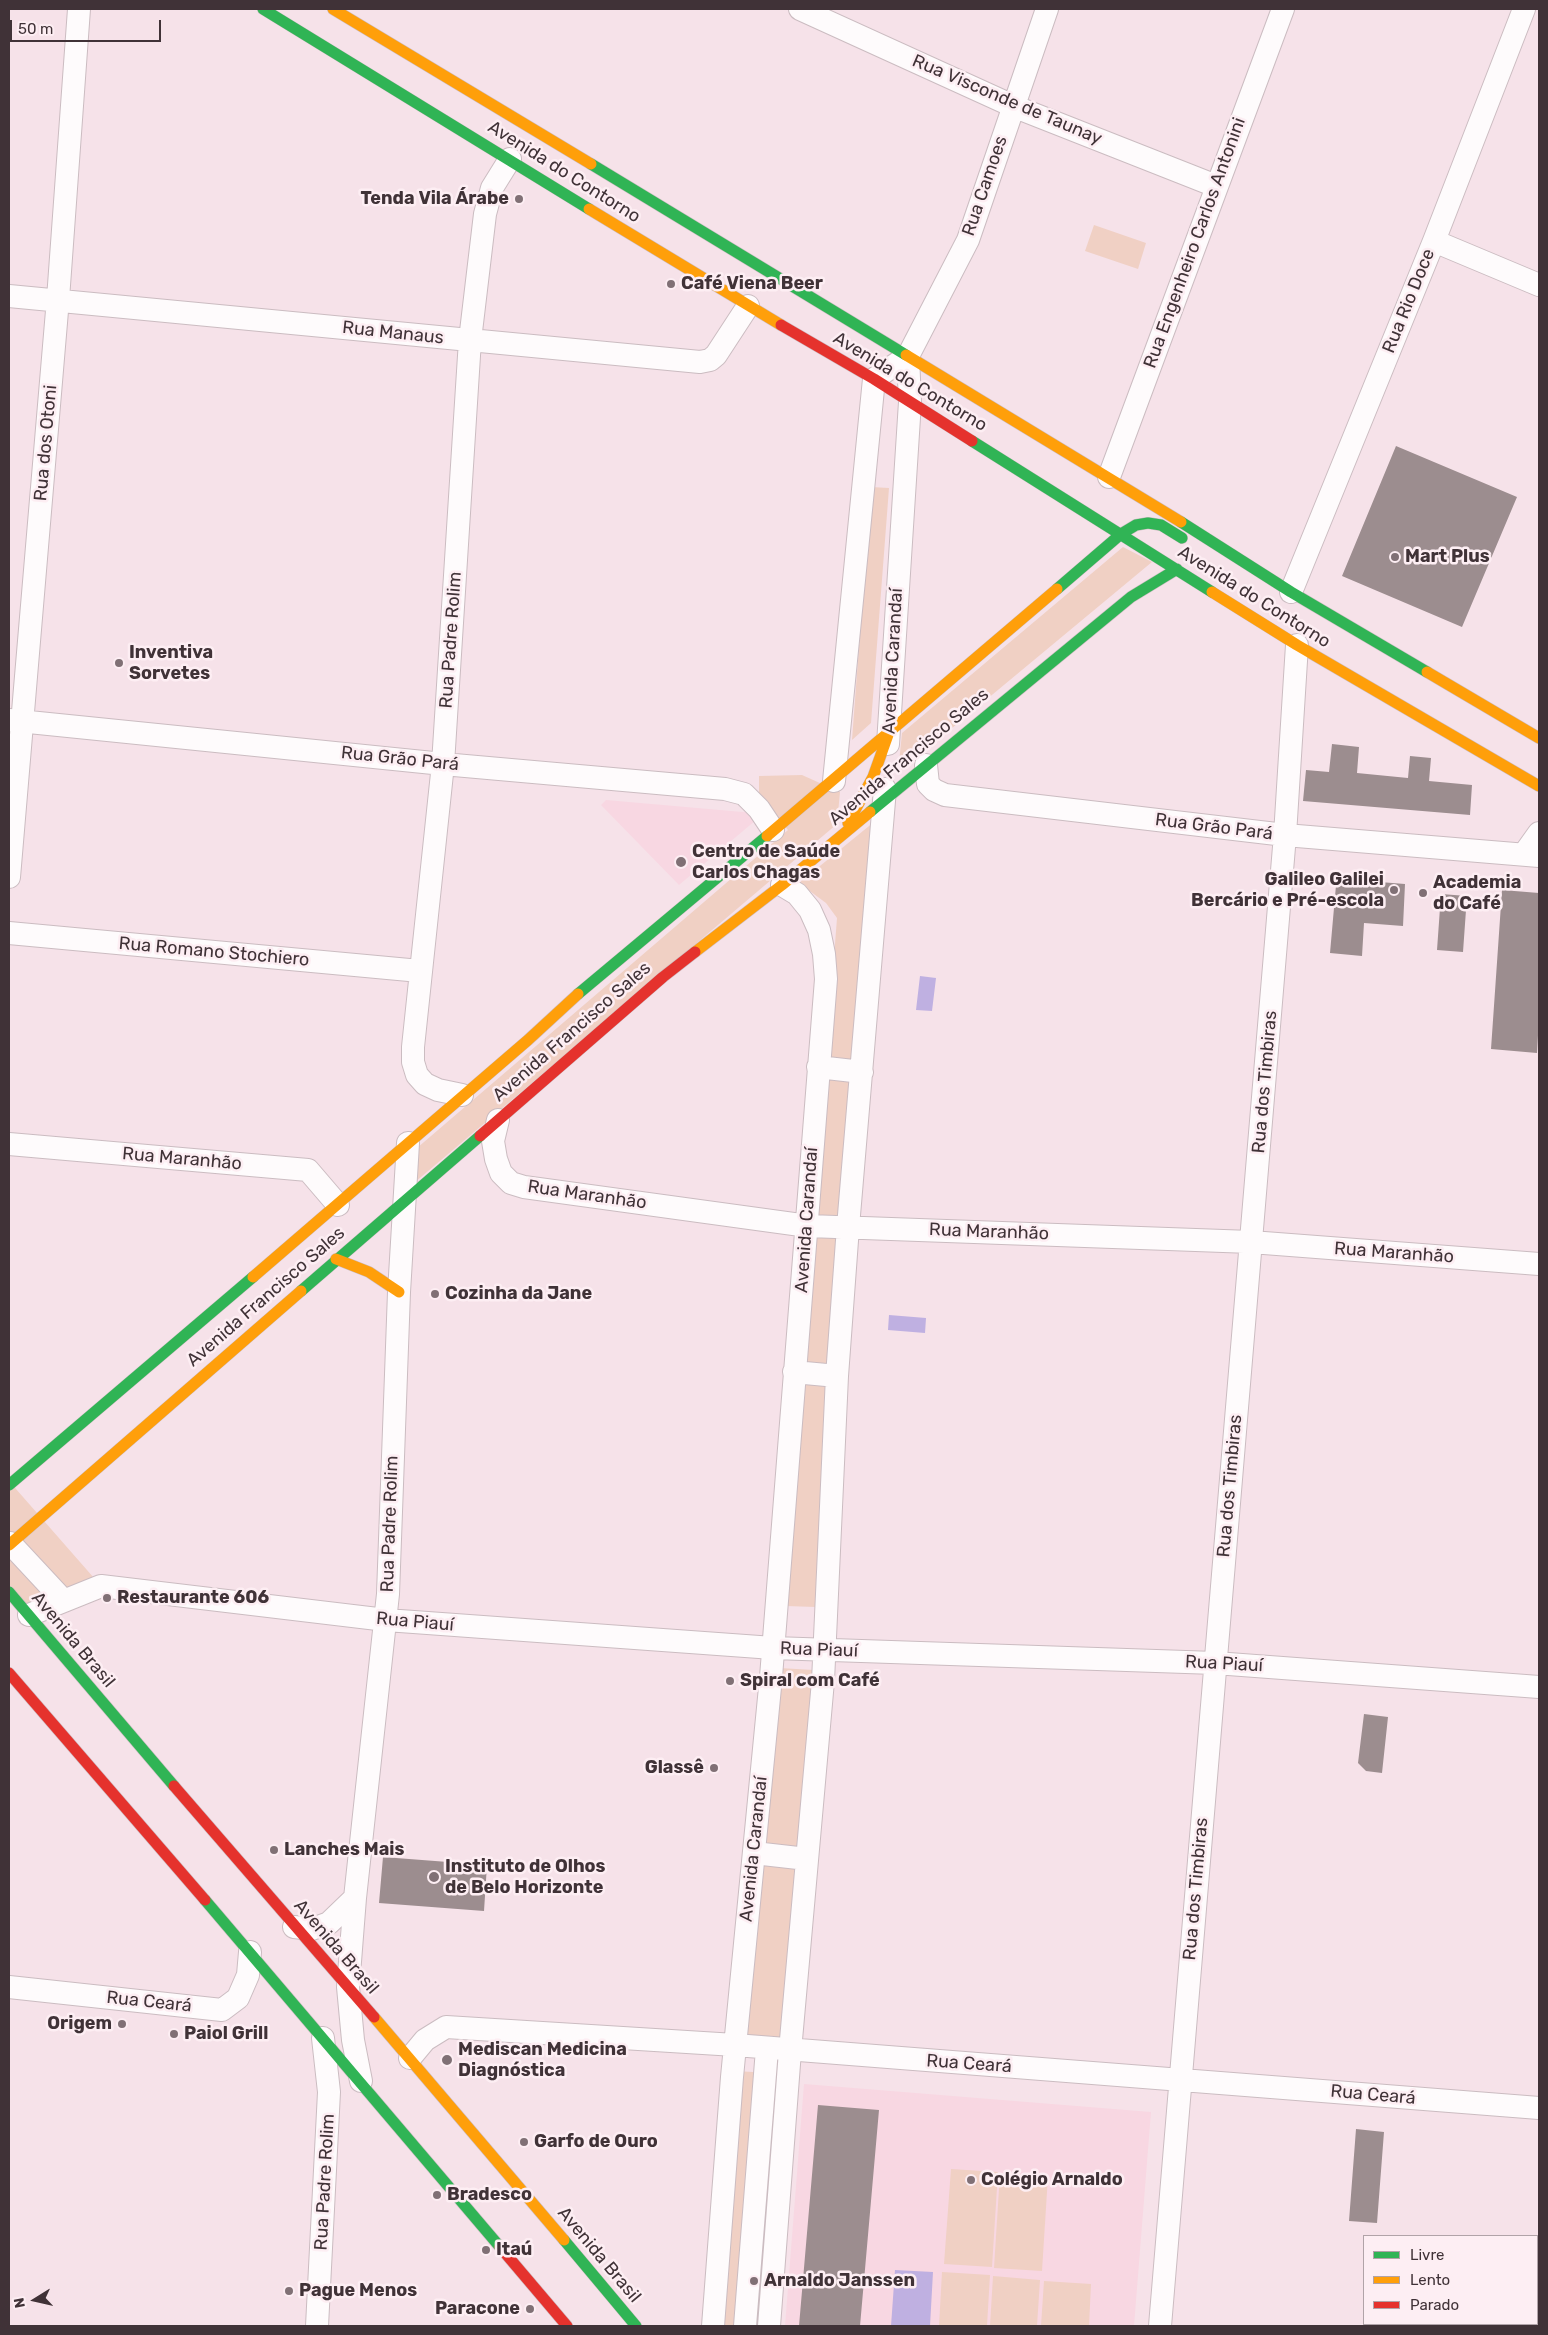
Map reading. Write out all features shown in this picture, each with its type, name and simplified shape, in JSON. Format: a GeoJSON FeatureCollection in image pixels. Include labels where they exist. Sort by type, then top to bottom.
{"type":"FeatureCollection","features":[{"type":"Feature","properties":{"kind":"main road","name":"Avenida do Contorno"},"geometry":{"type":"LineString","coordinates":[[263,9],[748,306],[874,379],[1297,645],[1536,788]]}},
{"type":"Feature","properties":{"kind":"main road","name":"Avenida do Contorno"},"geometry":{"type":"LineString","coordinates":[[333,9],[1108,477],[1271,580],[1539,738]]}},
{"type":"Feature","properties":{"kind":"main road","name":"Avenida Francisco Sales"},"geometry":{"type":"LineString","coordinates":[[9,1485],[338,1205],[462,1095],[528,1040],[602,972],[640,947],[774,830],[834,781],[888,732],[1121,534],[1136,524],[1148,523],[1161,526],[1222,561],[1271,580]]}},
{"type":"Feature","properties":{"kind":"main road","name":"Avenida Francisco Sales"},"geometry":{"type":"LineString","coordinates":[[9,1544],[498,1120],[660,974],[782,886],[837,838],[1131,597],[1176,569]]}},
{"type":"Feature","properties":{"kind":"main road"},"geometry":{"type":"LineString","coordinates":[[837,838],[863,799],[888,732]]}},
{"type":"Feature","properties":{"kind":"main road"},"geometry":{"type":"LineString","coordinates":[[336,1259],[370,1272],[399,1292]]}},
{"type":"Feature","properties":{"kind":"main road","name":"Avenida Brasil"},"geometry":{"type":"LineString","coordinates":[[9,1592],[294,1926],[410,2058],[636,2326]]}},
{"type":"Feature","properties":{"kind":"main road"},"geometry":{"type":"LineString","coordinates":[[9,1673],[368,2090],[567,2326]]}},
{"type":"Feature","properties":{"kind":"street","name":"Rua dos Otoni"},"geometry":{"type":"LineString","coordinates":[[9,877],[15,721],[58,299],[79,9]]}},
{"type":"Feature","properties":{"kind":"street","name":"Rua Visconde de Taunay"},"geometry":{"type":"LineString","coordinates":[[800,9],[1012,106],[1216,186]]}},
{"type":"Feature","properties":{"kind":"street","name":"Rua Camoes"},"geometry":{"type":"LineString","coordinates":[[908,356],[968,240],[1012,106],[1047,9]]}},
{"type":"Feature","properties":{"kind":"street","name":"Rua Engenheiro Carlos Antonini"},"geometry":{"type":"LineString","coordinates":[[1108,477],[1283,9]]}},
{"type":"Feature","properties":{"kind":"street","name":"Rua Rio Doce"},"geometry":{"type":"LineString","coordinates":[[1291,592],[1434,241],[1524,9]]}},
{"type":"Feature","properties":{"kind":"street","name":"Rua Padre Rolim"},"geometry":{"type":"LineString","coordinates":[[462,1095],[438,1090],[425,1084],[417,1075],[413,1062],[413,1046],[443,764],[470,340],[485,214],[492,188],[510,159]]}},
{"type":"Feature","properties":{"kind":"street"},"geometry":{"type":"LineString","coordinates":[[1434,241],[1539,285]]}},
{"type":"Feature","properties":{"kind":"street","name":"Rua Manaus"},"geometry":{"type":"LineString","coordinates":[[9,296],[58,299],[700,362],[710,360],[716,355],[748,306]]}},
{"type":"Feature","properties":{"kind":"street"},"geometry":{"type":"LineString","coordinates":[[834,781],[874,379],[908,356]]}},
{"type":"Feature","properties":{"kind":"street","name":"Avenida Carandaí"},"geometry":{"type":"LineString","coordinates":[[769,2326],[824,1650],[838,1376],[848,1227],[884,801],[910,402],[908,356]]}},
{"type":"Feature","properties":{"kind":"street"},"geometry":{"type":"LineString","coordinates":[[867,453],[905,458]]}},
{"type":"Feature","properties":{"kind":"street","name":"Rua dos Timbiras"},"geometry":{"type":"LineString","coordinates":[[1160,2326],[1252,1242],[1285,836],[1297,645]]}},
{"type":"Feature","properties":{"kind":"street","name":"Rua Grão Pará"},"geometry":{"type":"LineString","coordinates":[[15,721],[443,764],[725,789],[744,794],[759,809],[774,830]]}},
{"type":"Feature","properties":{"kind":"street","name":"Rua Grão Pará"},"geometry":{"type":"LineString","coordinates":[[926,765],[928,784],[934,790],[945,795],[1285,836],[1532,855],[1539,833]]}},
{"type":"Feature","properties":{"kind":"street","name":"Avenida Carandaí"},"geometry":{"type":"LineString","coordinates":[[713,2326],[736,2045],[773,1648],[794,1372],[808,1226],[818,1067],[826,979],[824,954],[819,930],[810,910],[797,894],[782,886]]}},
{"type":"Feature","properties":{"kind":"street","name":"Rua Romano Stochiero"},"geometry":{"type":"LineString","coordinates":[[9,933],[420,971]]}},
{"type":"Feature","properties":{"kind":"street"},"geometry":{"type":"LineString","coordinates":[[818,1067],[862,1072]]}},
{"type":"Feature","properties":{"kind":"street","name":"Rua Maranhão"},"geometry":{"type":"LineString","coordinates":[[498,1120],[493,1141],[501,1173],[511,1183],[524,1187],[808,1226],[1252,1242],[1539,1264]]}},
{"type":"Feature","properties":{"kind":"street","name":"Rua Padre Rolim"},"geometry":{"type":"LineString","coordinates":[[368,2090],[353,2040],[348,1987],[355,1898],[386,1620],[399,1292],[408,1143]]}},
{"type":"Feature","properties":{"kind":"street","name":"Rua Maranhão"},"geometry":{"type":"LineString","coordinates":[[9,1144],[308,1170],[338,1205]]}},
{"type":"Feature","properties":{"kind":"street"},"geometry":{"type":"LineString","coordinates":[[794,1372],[838,1376]]}},
{"type":"Feature","properties":{"kind":"street"},"geometry":{"type":"LineString","coordinates":[[9,1544],[64,1601],[29,1615]]}},
{"type":"Feature","properties":{"kind":"street","name":"Rua Piauí"},"geometry":{"type":"LineString","coordinates":[[64,1601],[101,1586],[386,1620],[773,1648],[1215,1663],[1539,1687]]}},
{"type":"Feature","properties":{"kind":"street"},"geometry":{"type":"LineString","coordinates":[[754,1853],[807,1859]]}},
{"type":"Feature","properties":{"kind":"street"},"geometry":{"type":"LineString","coordinates":[[294,1926],[312,1929],[329,1923],[355,1898]]}},
{"type":"Feature","properties":{"kind":"street","name":"Rua Ceará"},"geometry":{"type":"LineString","coordinates":[[9,1988],[222,2010],[238,1998],[248,1975],[250,1952]]}},
{"type":"Feature","properties":{"kind":"street","name":"Rua Ceará"},"geometry":{"type":"LineString","coordinates":[[410,2058],[425,2040],[446,2027],[736,2045],[790,2051],[1181,2079],[1539,2108]]}},
{"type":"Feature","properties":{"kind":"street","name":"Rua Padre Rolim"},"geometry":{"type":"LineString","coordinates":[[317,2326],[329,2092],[322,2038]]}},
{"type":"Feature","properties":{"kind":"street"},"geometry":{"type":"LineString","coordinates":[[745,2326],[766,2049]]}},
{"type":"Feature","properties":{"kind":"street"},"geometry":{"type":"LineString","coordinates":[[329,2092],[345,2085],[368,2090]]}},
{"type":"Feature","properties":{"kind":"shaded area"},"geometry":{"type":"Polygon","coordinates":[[[1094,225],[1146,243],[1138,269],[1085,251],[1094,225]]]}},
{"type":"Feature","properties":{"kind":"shaded area"},"geometry":{"type":"Polygon","coordinates":[[[871,487],[889,488],[871,723],[852,740],[871,487]]]}},
{"type":"Feature","properties":{"kind":"shaded area"},"geometry":{"type":"Polygon","coordinates":[[[1123,547],[1152,562],[898,773],[902,733],[1123,547]]]}},
{"type":"Feature","properties":{"kind":"shaded area"},"geometry":{"type":"Polygon","coordinates":[[[802,775],[840,792],[837,824],[414,1183],[417,1148],[788,830],[759,795],[759,776],[802,775]]]}},
{"type":"Feature","properties":{"kind":"shaded area","name":"Centro de Saúde Carlos Chagas"},"geometry":{"type":"Polygon","coordinates":[[[606,800],[754,813],[756,820],[679,885],[601,805],[606,800]]]}},
{"type":"Feature","properties":{"kind":"shaded area"},"geometry":{"type":"Polygon","coordinates":[[[874,822],[851,1065],[826,1061],[837,918],[826,903],[799,883],[874,822]]]}},
{"type":"Feature","properties":{"kind":"shaded area"},"geometry":{"type":"Polygon","coordinates":[[[920,976],[936,978],[932,1011],[916,1010],[920,976]]]}},
{"type":"Feature","properties":{"kind":"shaded area"},"geometry":{"type":"Polygon","coordinates":[[[823,1079],[853,1081],[844,1221],[814,1220],[823,1079]]]}},
{"type":"Feature","properties":{"kind":"shaded area"},"geometry":{"type":"Polygon","coordinates":[[[814,1233],[841,1233],[832,1369],[802,1367],[814,1233]]]}},
{"type":"Feature","properties":{"kind":"shaded area"},"geometry":{"type":"Polygon","coordinates":[[[889,1315],[926,1318],[925,1333],[888,1330],[889,1315]]]}},
{"type":"Feature","properties":{"kind":"shaded area"},"geometry":{"type":"Polygon","coordinates":[[[800,1381],[829,1384],[816,1607],[785,1606],[800,1381]]]}},
{"type":"Feature","properties":{"kind":"shaded area"},"geometry":{"type":"Polygon","coordinates":[[[9,1481],[101,1586],[35,1627],[9,1597],[9,1481]]]}},
{"type":"Feature","properties":{"kind":"shaded area"},"geometry":{"type":"Polygon","coordinates":[[[779,1668],[814,1670],[801,1851],[761,1848],[779,1668]]]}},
{"type":"Feature","properties":{"kind":"shaded area"},"geometry":{"type":"Polygon","coordinates":[[[761,1861],[799,1863],[784,2042],[746,2039],[761,1861]]]}},
{"type":"Feature","properties":{"kind":"shaded area"},"geometry":{"type":"Polygon","coordinates":[[[736,2071],[786,2074],[764,2326],[719,2326],[736,2071]]]}},
{"type":"Feature","properties":{"kind":"shaded area","name":"Colégio Arnaldo"},"geometry":{"type":"Polygon","coordinates":[[[804,2084],[1151,2112],[1134,2326],[785,2326],[804,2084]]]}},
{"type":"Feature","properties":{"kind":"shaded area"},"geometry":{"type":"Polygon","coordinates":[[[951,2169],[998,2172],[992,2267],[944,2264],[951,2169]]]}},
{"type":"Feature","properties":{"kind":"shaded area"},"geometry":{"type":"Polygon","coordinates":[[[1000,2173],[1048,2176],[1042,2271],[994,2268],[1000,2173]]]}},
{"type":"Feature","properties":{"kind":"shaded area"},"geometry":{"type":"Polygon","coordinates":[[[895,2270],[933,2272],[930,2326],[891,2326],[895,2270]]]}},
{"type":"Feature","properties":{"kind":"shaded area"},"geometry":{"type":"Polygon","coordinates":[[[942,2272],[990,2275],[987,2326],[939,2326],[942,2272]]]}},
{"type":"Feature","properties":{"kind":"shaded area"},"geometry":{"type":"Polygon","coordinates":[[[993,2276],[1040,2280],[1037,2326],[990,2326],[993,2276]]]}},
{"type":"Feature","properties":{"kind":"shaded area"},"geometry":{"type":"Polygon","coordinates":[[[1044,2281],[1091,2284],[1089,2326],[1041,2326],[1044,2281]]]}},
{"type":"Feature","properties":{"kind":"building"},"geometry":{"type":"Polygon","coordinates":[[[1396,446],[1517,497],[1462,627],[1342,576],[1396,446]]]}},
{"type":"Feature","properties":{"kind":"building"},"geometry":{"type":"Polygon","coordinates":[[[1332,744],[1359,747],[1357,773],[1408,778],[1410,756],[1431,758],[1429,781],[1472,785],[1470,815],[1303,801],[1306,770],[1329,772],[1332,744]]]}},
{"type":"Feature","properties":{"kind":"building"},"geometry":{"type":"Polygon","coordinates":[[[1337,874],[1368,877],[1367,881],[1405,884],[1403,926],[1364,923],[1362,956],[1330,953],[1337,874]]]}},
{"type":"Feature","properties":{"kind":"building"},"geometry":{"type":"Polygon","coordinates":[[[1502,890],[1539,893],[1539,1018],[1537,1053],[1491,1049],[1502,890]]]}},
{"type":"Feature","properties":{"kind":"building"},"geometry":{"type":"Polygon","coordinates":[[[1441,894],[1467,896],[1463,952],[1437,950],[1441,894]]]}},
{"type":"Feature","properties":{"kind":"building"},"geometry":{"type":"Polygon","coordinates":[[[1364,1714],[1388,1717],[1382,1773],[1366,1771],[1358,1763],[1364,1714]]]}},
{"type":"Feature","properties":{"kind":"building","name":"Instituto de Olhos de Belo Horizonte"},"geometry":{"type":"Polygon","coordinates":[[[383,1857],[487,1865],[484,1911],[379,1903],[383,1857]]]}},
{"type":"Feature","properties":{"kind":"building"},"geometry":{"type":"Polygon","coordinates":[[[818,2105],[879,2110],[860,2326],[799,2326],[818,2105]]]}},
{"type":"Feature","properties":{"kind":"building"},"geometry":{"type":"Polygon","coordinates":[[[1356,2129],[1384,2132],[1377,2223],[1349,2221],[1356,2129]]]}},
{"type":"Feature","properties":{"kind":"traffic: fast"},"geometry":{"type":"LineString","coordinates":[[263,9],[589,209]]}},
{"type":"Feature","properties":{"kind":"traffic: fast"},"geometry":{"type":"LineString","coordinates":[[591,164],[906,355]]}},
{"type":"Feature","properties":{"kind":"traffic: fast"},"geometry":{"type":"LineString","coordinates":[[972,441],[1212,592]]}},
{"type":"Feature","properties":{"kind":"traffic: fast"},"geometry":{"type":"LineString","coordinates":[[1181,522],[1291,592],[1427,672]]}},
{"type":"Feature","properties":{"kind":"traffic: fast"},"geometry":{"type":"LineString","coordinates":[[1121,534],[1136,525],[1148,523],[1161,525],[1182,538]]}},
{"type":"Feature","properties":{"kind":"traffic: fast"},"geometry":{"type":"LineString","coordinates":[[1057,589],[1121,534]]}},
{"type":"Feature","properties":{"kind":"traffic: fast"},"geometry":{"type":"LineString","coordinates":[[870,812],[1131,597],[1177,569]]}},
{"type":"Feature","properties":{"kind":"traffic: fast"},"geometry":{"type":"LineString","coordinates":[[578,994],[767,836]]}},
{"type":"Feature","properties":{"kind":"traffic: fast"},"geometry":{"type":"LineString","coordinates":[[301,1291],[480,1136]]}},
{"type":"Feature","properties":{"kind":"traffic: fast"},"geometry":{"type":"LineString","coordinates":[[9,1485],[253,1277]]}},
{"type":"Feature","properties":{"kind":"traffic: fast"},"geometry":{"type":"LineString","coordinates":[[9,1592],[174,1786]]}},
{"type":"Feature","properties":{"kind":"traffic: fast"},"geometry":{"type":"LineString","coordinates":[[205,1900],[500,2247]]}},
{"type":"Feature","properties":{"kind":"traffic: fast"},"geometry":{"type":"LineString","coordinates":[[564,2240],[636,2326]]}},
{"type":"Feature","properties":{"kind":"traffic: slow"},"geometry":{"type":"LineString","coordinates":[[333,9],[591,164]]}},
{"type":"Feature","properties":{"kind":"traffic: slow"},"geometry":{"type":"LineString","coordinates":[[589,209],[781,325]]}},
{"type":"Feature","properties":{"kind":"traffic: slow"},"geometry":{"type":"LineString","coordinates":[[906,355],[1181,522]]}},
{"type":"Feature","properties":{"kind":"traffic: slow"},"geometry":{"type":"LineString","coordinates":[[767,836],[1057,589]]}},
{"type":"Feature","properties":{"kind":"traffic: slow"},"geometry":{"type":"LineString","coordinates":[[1212,592],[1297,645],[1539,786]]}},
{"type":"Feature","properties":{"kind":"traffic: slow"},"geometry":{"type":"LineString","coordinates":[[1427,672],[1539,738]]}},
{"type":"Feature","properties":{"kind":"traffic: slow"},"geometry":{"type":"LineString","coordinates":[[848,823],[873,777],[888,735]]}},
{"type":"Feature","properties":{"kind":"traffic: slow"},"geometry":{"type":"LineString","coordinates":[[695,952],[782,885],[870,812]]}},
{"type":"Feature","properties":{"kind":"traffic: slow"},"geometry":{"type":"LineString","coordinates":[[253,1277],[528,1040],[578,994]]}},
{"type":"Feature","properties":{"kind":"traffic: slow"},"geometry":{"type":"LineString","coordinates":[[336,1259],[369,1272],[399,1292]]}},
{"type":"Feature","properties":{"kind":"traffic: slow"},"geometry":{"type":"LineString","coordinates":[[9,1545],[301,1291]]}},
{"type":"Feature","properties":{"kind":"traffic: slow"},"geometry":{"type":"LineString","coordinates":[[374,2017],[564,2240]]}},
{"type":"Feature","properties":{"kind":"traffic: jam"},"geometry":{"type":"LineString","coordinates":[[781,325],[874,379],[972,441]]}},
{"type":"Feature","properties":{"kind":"traffic: jam"},"geometry":{"type":"LineString","coordinates":[[480,1136],[663,977],[695,952]]}},
{"type":"Feature","properties":{"kind":"traffic: jam"},"geometry":{"type":"LineString","coordinates":[[9,1673],[205,1900]]}},
{"type":"Feature","properties":{"kind":"traffic: jam"},"geometry":{"type":"LineString","coordinates":[[174,1786],[374,2017]]}},
{"type":"Feature","properties":{"kind":"traffic: jam"},"geometry":{"type":"LineString","coordinates":[[500,2247],[567,2326]]}},
{"type":"Feature","properties":{"kind":"place","name":"Tenda Vila Árabe"},"geometry":{"type":"Point","coordinates":[519,199]}},
{"type":"Feature","properties":{"kind":"place","name":"Café Viena Beer"},"geometry":{"type":"Point","coordinates":[671,284]}},
{"type":"Feature","properties":{"kind":"place","name":"Mart Plus"},"geometry":{"type":"Point","coordinates":[1395,557]}},
{"type":"Feature","properties":{"kind":"place","name":"Inventiva Sorvetes"},"geometry":{"type":"Point","coordinates":[119,663]}},
{"type":"Feature","properties":{"kind":"place","name":"Centro de Saúde Carlos Chagas"},"geometry":{"type":"Point","coordinates":[681,862]}},
{"type":"Feature","properties":{"kind":"place","name":"Galileo Galilei Bercário e Pré-escola"},"geometry":{"type":"Point","coordinates":[1394,890]}},
{"type":"Feature","properties":{"kind":"place","name":"Academia do Café"},"geometry":{"type":"Point","coordinates":[1423,893]}},
{"type":"Feature","properties":{"kind":"place","name":"Cozinha da Jane"},"geometry":{"type":"Point","coordinates":[435,1294]}},
{"type":"Feature","properties":{"kind":"place","name":"Restaurante 606"},"geometry":{"type":"Point","coordinates":[107,1598]}},
{"type":"Feature","properties":{"kind":"place","name":"Spiral com Café"},"geometry":{"type":"Point","coordinates":[730,1681]}},
{"type":"Feature","properties":{"kind":"place","name":"Glassê"},"geometry":{"type":"Point","coordinates":[714,1768]}},
{"type":"Feature","properties":{"kind":"place","name":"Lanches Mais"},"geometry":{"type":"Point","coordinates":[274,1850]}},
{"type":"Feature","properties":{"kind":"place","name":"Instituto de Olhos de Belo Horizonte"},"geometry":{"type":"Point","coordinates":[434,1877]}},
{"type":"Feature","properties":{"kind":"place","name":"Origem"},"geometry":{"type":"Point","coordinates":[122,2024]}},
{"type":"Feature","properties":{"kind":"place","name":"Paiol Grill"},"geometry":{"type":"Point","coordinates":[174,2034]}},
{"type":"Feature","properties":{"kind":"place","name":"Mediscan Medicina Diagnóstica"},"geometry":{"type":"Point","coordinates":[447,2060]}},
{"type":"Feature","properties":{"kind":"place","name":"Garfo de Ouro"},"geometry":{"type":"Point","coordinates":[524,2142]}},
{"type":"Feature","properties":{"kind":"place","name":"Colégio Arnaldo"},"geometry":{"type":"Point","coordinates":[971,2180]}},
{"type":"Feature","properties":{"kind":"place","name":"Bradesco"},"geometry":{"type":"Point","coordinates":[437,2195]}},
{"type":"Feature","properties":{"kind":"place","name":"Itaú"},"geometry":{"type":"Point","coordinates":[486,2250]}},
{"type":"Feature","properties":{"kind":"place","name":"Arnaldo Janssen"},"geometry":{"type":"Point","coordinates":[754,2281]}},
{"type":"Feature","properties":{"kind":"place","name":"Pague Menos"},"geometry":{"type":"Point","coordinates":[289,2291]}},
{"type":"Feature","properties":{"kind":"place","name":"Paracone"},"geometry":{"type":"Point","coordinates":[530,2309]}}]}
